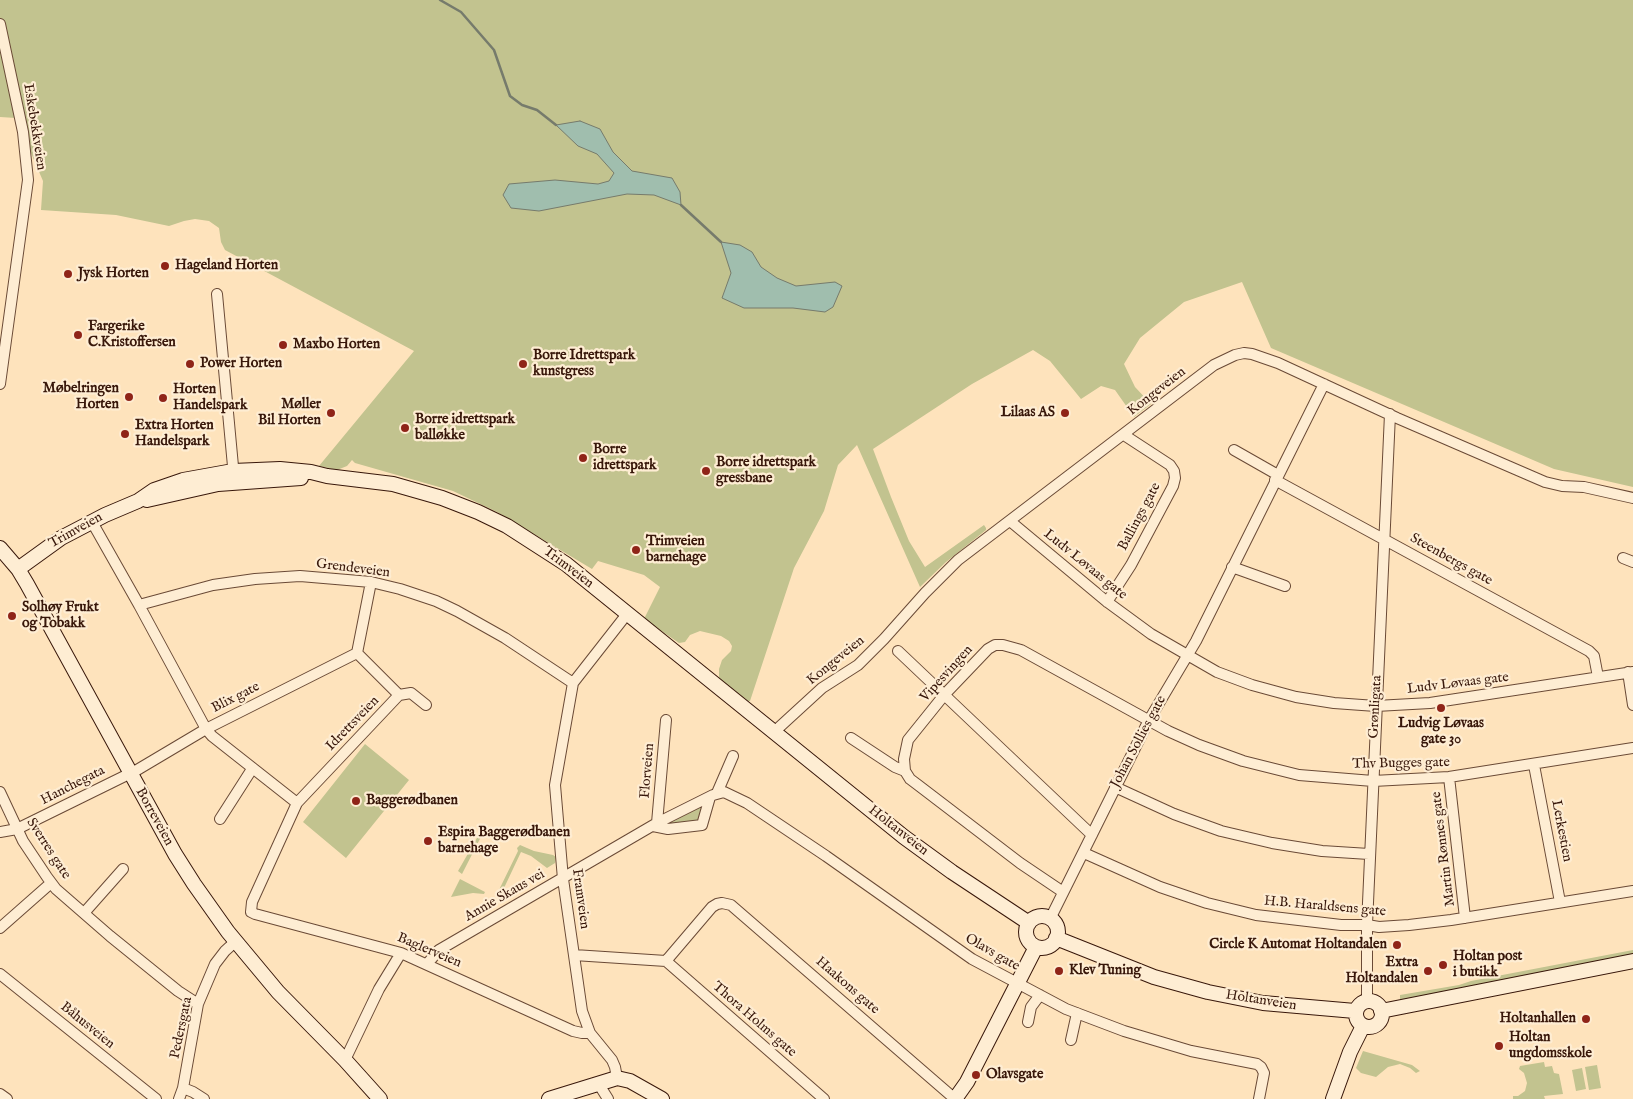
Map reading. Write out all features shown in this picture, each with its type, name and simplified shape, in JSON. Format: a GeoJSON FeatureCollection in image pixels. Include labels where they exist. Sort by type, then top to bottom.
{"type":"FeatureCollection","features":[{"type":"Feature","properties":{"kind":"main road","name":"Trimveien"},"geometry":{"type":"LineString","coordinates":[[18,569],[61,538],[138,500],[149,500],[234,477],[327,476],[372,481],[409,488],[478,512],[507,526],[537,544],[566,564],[774,732]]}},
{"type":"Feature","properties":{"kind":"main road","name":"Borreveien"},"geometry":{"type":"LineString","coordinates":[[0,548],[18,569],[175,854],[194,884],[236,941],[297,1013],[345,1060],[380,1099]]}},
{"type":"Feature","properties":{"kind":"main road","name":"Holtanveien"},"geometry":{"type":"LineString","coordinates":[[774,732],[904,837],[952,872],[1029,923]]}},
{"type":"Feature","properties":{"kind":"main road"},"geometry":{"type":"LineString","coordinates":[[1041,916],[1050,919],[1058,930],[1056,938],[1048,947],[1036,947],[1029,942],[1026,935],[1029,923],[1041,916]]}},
{"type":"Feature","properties":{"kind":"main road","name":"Holtanveien"},"geometry":{"type":"LineString","coordinates":[[1056,938],[1154,977],[1208,992],[1263,1004],[1356,1011]]}},
{"type":"Feature","properties":{"kind":"main road"},"geometry":{"type":"LineString","coordinates":[[955,1099],[967,1082],[1036,947]]}},
{"type":"Feature","properties":{"kind":"main road"},"geometry":{"type":"LineString","coordinates":[[1381,1011],[1633,961]]}},
{"type":"Feature","properties":{"kind":"main road"},"geometry":{"type":"LineString","coordinates":[[1367,1000],[1377,1004],[1381,1011],[1381,1018],[1377,1024],[1368,1027],[1362,1026],[1356,1020],[1356,1011],[1361,1003],[1367,1000]]}},
{"type":"Feature","properties":{"kind":"main road"},"geometry":{"type":"LineString","coordinates":[[1333,1099],[1350,1052],[1362,1026]]}},
{"type":"Feature","properties":{"kind":"main road"},"geometry":{"type":"LineString","coordinates":[[549,1099],[617,1078],[630,1081],[662,1099]]}},
{"type":"Feature","properties":{"kind":"street","name":"Eskebekkveien"},"geometry":{"type":"LineString","coordinates":[[0,24],[23,132],[28,180],[0,384]]}},
{"type":"Feature","properties":{"kind":"street"},"geometry":{"type":"LineString","coordinates":[[217,294],[234,477]]}},
{"type":"Feature","properties":{"kind":"street","name":"Kongeveien"},"geometry":{"type":"LineString","coordinates":[[774,732],[822,688],[858,665],[884,640],[924,593],[958,560],[1214,365],[1235,355],[1244,353],[1261,356],[1545,482],[1562,486],[1584,487],[1633,498]]}},
{"type":"Feature","properties":{"kind":"street","name":"Johan Sollies gate"},"geometry":{"type":"LineString","coordinates":[[1050,919],[1149,720],[1196,641],[1324,384]]}},
{"type":"Feature","properties":{"kind":"street","name":"Grønligata"},"geometry":{"type":"LineString","coordinates":[[1367,1000],[1366,925],[1390,414]]}},
{"type":"Feature","properties":{"kind":"street","name":"Ballings gate"},"geometry":{"type":"LineString","coordinates":[[1107,602],[1131,565],[1173,486],[1175,478],[1170,465],[1124,435]]}},
{"type":"Feature","properties":{"kind":"street"},"geometry":{"type":"LineString","coordinates":[[1234,450],[1276,478]]}},
{"type":"Feature","properties":{"kind":"street","name":"Steenbergs gate"},"geometry":{"type":"LineString","coordinates":[[1276,478],[1589,651],[1594,656],[1598,676]]}},
{"type":"Feature","properties":{"kind":"street","name":"Ludv Løvaas gate"},"geometry":{"type":"LineString","coordinates":[[1010,521],[1107,602],[1151,634],[1186,656],[1217,672],[1245,683],[1296,697],[1334,703],[1376,706],[1453,701],[1630,672]]}},
{"type":"Feature","properties":{"kind":"street"},"geometry":{"type":"LineString","coordinates":[[92,522],[206,729],[252,769],[297,803]]}},
{"type":"Feature","properties":{"kind":"street"},"geometry":{"type":"LineString","coordinates":[[1232,567],[1284,586]]}},
{"type":"Feature","properties":{"kind":"street","name":"Grendeveien"},"geometry":{"type":"LineString","coordinates":[[138,605],[213,585],[255,579],[300,576],[371,582],[410,592],[457,611],[505,638],[573,683]]}},
{"type":"Feature","properties":{"kind":"street"},"geometry":{"type":"LineString","coordinates":[[357,653],[371,582]]}},
{"type":"Feature","properties":{"kind":"street","name":"Framveien"},"geometry":{"type":"LineString","coordinates":[[617,1078],[612,1060],[590,1033],[582,1011],[562,879],[555,785],[573,683],[627,614]]}},
{"type":"Feature","properties":{"kind":"street","name":"Vipesvingen"},"geometry":{"type":"LineString","coordinates":[[905,771],[904,759],[908,740],[945,694],[988,649],[995,645],[1004,644],[1022,650],[1149,720]]}},
{"type":"Feature","properties":{"kind":"street"},"geometry":{"type":"LineString","coordinates":[[898,652],[945,694],[1092,835]]}},
{"type":"Feature","properties":{"kind":"street","name":"Blix gate"},"geometry":{"type":"LineString","coordinates":[[130,773],[206,729],[357,653]]}},
{"type":"Feature","properties":{"kind":"street","name":"Idrettsveien"},"geometry":{"type":"LineString","coordinates":[[251,912],[252,902],[297,803],[400,695],[357,653]]}},
{"type":"Feature","properties":{"kind":"street"},"geometry":{"type":"LineString","coordinates":[[1630,672],[1633,705]]}},
{"type":"Feature","properties":{"kind":"street"},"geometry":{"type":"LineString","coordinates":[[400,695],[412,693],[426,704]]}},
{"type":"Feature","properties":{"kind":"street","name":"Florveien"},"geometry":{"type":"LineString","coordinates":[[655,825],[666,720]]}},
{"type":"Feature","properties":{"kind":"street","name":"Thv Bugges gate"},"geometry":{"type":"LineString","coordinates":[[1149,720],[1199,745],[1243,761],[1299,775],[1373,781],[1449,778],[1633,748]]}},
{"type":"Feature","properties":{"kind":"street"},"geometry":{"type":"LineString","coordinates":[[851,738],[905,771],[910,779],[1020,863],[1063,892]]}},
{"type":"Feature","properties":{"kind":"street"},"geometry":{"type":"LineString","coordinates":[[655,825],[668,829],[702,825],[732,756]]}},
{"type":"Feature","properties":{"kind":"street","name":"Lerkestien"},"geometry":{"type":"LineString","coordinates":[[1534,765],[1560,902]]}},
{"type":"Feature","properties":{"kind":"street"},"geometry":{"type":"LineString","coordinates":[[220,819],[252,769]]}},
{"type":"Feature","properties":{"kind":"street","name":"Hanchegata"},"geometry":{"type":"LineString","coordinates":[[0,832],[17,829],[130,773]]}},
{"type":"Feature","properties":{"kind":"street","name":"Martin Rønnes gate"},"geometry":{"type":"LineString","coordinates":[[1449,778],[1465,918]]}},
{"type":"Feature","properties":{"kind":"street"},"geometry":{"type":"LineString","coordinates":[[1115,787],[1174,814],[1221,831],[1272,843],[1322,851],[1370,854]]}},
{"type":"Feature","properties":{"kind":"street","name":"Sverres gate"},"geometry":{"type":"LineString","coordinates":[[0,792],[24,843],[51,883],[159,976],[198,1004]]}},
{"type":"Feature","properties":{"kind":"street","name":"Olavs gate"},"geometry":{"type":"LineString","coordinates":[[714,795],[724,792],[747,803],[844,868],[972,959],[1077,1014],[1124,1031],[1191,1051],[1257,1064],[1264,1073],[1259,1099]]}},
{"type":"Feature","properties":{"kind":"street","name":"Annie Skaus vei"},"geometry":{"type":"LineString","coordinates":[[427,964],[439,950],[655,825],[714,795]]}},
{"type":"Feature","properties":{"kind":"street","name":"H.B. Haraldsens gate"},"geometry":{"type":"LineString","coordinates":[[1084,853],[1160,887],[1207,903],[1264,916],[1309,922],[1366,925],[1379,928],[1465,918],[1633,891]]}},
{"type":"Feature","properties":{"kind":"street"},"geometry":{"type":"LineString","coordinates":[[84,913],[123,869]]}},
{"type":"Feature","properties":{"kind":"street"},"geometry":{"type":"LineString","coordinates":[[0,928],[51,883]]}},
{"type":"Feature","properties":{"kind":"street","name":"Haakons gate"},"geometry":{"type":"LineString","coordinates":[[666,961],[717,904],[727,904],[736,908],[955,1099]]}},
{"type":"Feature","properties":{"kind":"street","name":"Baglerveien"},"geometry":{"type":"LineString","coordinates":[[251,912],[401,952],[574,1031],[582,1034],[590,1033]]}},
{"type":"Feature","properties":{"kind":"street","name":"Pedersgata"},"geometry":{"type":"LineString","coordinates":[[179,1099],[183,1088],[198,1004],[215,964],[236,941]]}},
{"type":"Feature","properties":{"kind":"street"},"geometry":{"type":"LineString","coordinates":[[345,1060],[379,989],[401,952]]}},
{"type":"Feature","properties":{"kind":"street"},"geometry":{"type":"LineString","coordinates":[[574,954],[666,961]]}},
{"type":"Feature","properties":{"kind":"street","name":"Thora Holms gate"},"geometry":{"type":"LineString","coordinates":[[666,961],[824,1099]]}},
{"type":"Feature","properties":{"kind":"street","name":"Båhusveien"},"geometry":{"type":"LineString","coordinates":[[0,974],[156,1099]]}},
{"type":"Feature","properties":{"kind":"street"},"geometry":{"type":"LineString","coordinates":[[1028,1022],[1031,1007],[1040,995]]}},
{"type":"Feature","properties":{"kind":"street"},"geometry":{"type":"LineString","coordinates":[[1070,1040],[1077,1014]]}},
{"type":"Feature","properties":{"kind":"street"},"geometry":{"type":"LineString","coordinates":[[598,1084],[608,1099]]}},
{"type":"Feature","properties":{"kind":"street"},"geometry":{"type":"LineString","coordinates":[[183,1088],[204,1099]]}},
{"type":"Feature","properties":{"kind":"street"},"geometry":{"type":"LineString","coordinates":[[0,1094],[7,1099]]}},
{"type":"Feature","properties":{"kind":"green space"},"geometry":{"type":"Polygon","coordinates":[[[0,0],[1633,0],[1633,487],[1554,469],[1271,348],[1242,282],[1184,302],[1140,338],[1124,364],[1135,387],[1151,404],[1134,417],[1115,390],[1101,386],[1081,399],[1050,361],[1033,350],[972,384],[873,449],[909,541],[925,567],[984,525],[986,528],[920,587],[857,445],[838,465],[824,511],[794,568],[750,701],[747,701],[723,684],[719,678],[722,660],[731,651],[732,646],[729,641],[721,636],[700,631],[690,635],[685,642],[679,643],[644,619],[660,587],[644,575],[598,561],[592,569],[497,512],[453,491],[355,463],[352,460],[347,466],[337,470],[319,466],[414,351],[225,250],[221,242],[219,228],[209,221],[195,219],[169,226],[116,215],[41,210],[43,181],[16,118],[0,117],[0,0]]]}},
{"type":"Feature","properties":{"kind":"green space","name":"Baggerødbanen"},"geometry":{"type":"Polygon","coordinates":[[[365,744],[409,780],[346,858],[303,822],[365,744]]]}},
{"type":"Feature","properties":{"kind":"green space"},"geometry":{"type":"Polygon","coordinates":[[[702,808],[701,816],[696,822],[668,824],[702,808]]]}},
{"type":"Feature","properties":{"kind":"green space"},"geometry":{"type":"Polygon","coordinates":[[[485,824],[487,825],[462,874],[458,871],[485,824]]]}},
{"type":"Feature","properties":{"kind":"green space"},"geometry":{"type":"Polygon","coordinates":[[[520,845],[534,851],[553,855],[556,857],[555,863],[547,868],[531,856],[521,852],[504,888],[509,891],[504,895],[498,892],[520,845]]]}},
{"type":"Feature","properties":{"kind":"green space"},"geometry":{"type":"Polygon","coordinates":[[[460,879],[485,892],[484,894],[473,893],[451,897],[460,879]]]}},
{"type":"Feature","properties":{"kind":"green space"},"geometry":{"type":"Polygon","coordinates":[[[1633,950],[1633,957],[1400,1002],[1400,995],[1633,950]]]}},
{"type":"Feature","properties":{"kind":"green space"},"geometry":{"type":"Polygon","coordinates":[[[1363,1051],[1412,1065],[1420,1071],[1416,1073],[1400,1064],[1388,1067],[1376,1077],[1361,1073],[1356,1068],[1363,1051]]]}},
{"type":"Feature","properties":{"kind":"green space"},"geometry":{"type":"Polygon","coordinates":[[[1544,1062],[1545,1067],[1552,1066],[1554,1073],[1559,1074],[1563,1094],[1544,1096],[1545,1099],[1513,1099],[1513,1096],[1518,1096],[1525,1091],[1527,1083],[1524,1073],[1519,1069],[1520,1066],[1544,1062]]]}},
{"type":"Feature","properties":{"kind":"green space"},"geometry":{"type":"Polygon","coordinates":[[[1597,1065],[1601,1088],[1589,1090],[1585,1067],[1597,1065]]]}},
{"type":"Feature","properties":{"kind":"green space"},"geometry":{"type":"Polygon","coordinates":[[[1582,1068],[1586,1089],[1576,1091],[1572,1070],[1582,1068]]]}},
{"type":"Feature","properties":{"kind":"shaded area"},"geometry":{"type":"Polygon","coordinates":[[[580,121],[600,129],[613,152],[632,171],[672,178],[680,192],[681,205],[654,195],[627,194],[539,211],[511,208],[503,195],[509,184],[555,180],[598,184],[609,181],[614,173],[597,154],[578,146],[556,125],[580,121]]]}},
{"type":"Feature","properties":{"kind":"shaded area"},"geometry":{"type":"Polygon","coordinates":[[[721,242],[740,245],[752,252],[761,267],[777,278],[796,286],[835,282],[842,286],[833,307],[825,312],[793,308],[744,308],[722,298],[731,273],[721,242]]]}},
{"type":"Feature","properties":{"kind":"waterway"},"geometry":{"type":"LineString","coordinates":[[440,0],[461,12],[494,50],[510,96],[522,105],[537,110],[556,125]]}},
{"type":"Feature","properties":{"kind":"waterway"},"geometry":{"type":"LineString","coordinates":[[681,205],[721,242]]}},
{"type":"Feature","properties":{"kind":"place","name":"Hageland Horten"},"geometry":{"type":"Point","coordinates":[165,266]}},
{"type":"Feature","properties":{"kind":"place","name":"Jysk Horten"},"geometry":{"type":"Point","coordinates":[68,274]}},
{"type":"Feature","properties":{"kind":"place","name":"Fargerike C.Kristoffersen"},"geometry":{"type":"Point","coordinates":[78,335]}},
{"type":"Feature","properties":{"kind":"place","name":"Maxbo Horten"},"geometry":{"type":"Point","coordinates":[283,345]}},
{"type":"Feature","properties":{"kind":"place","name":"Power Horten"},"geometry":{"type":"Point","coordinates":[190,364]}},
{"type":"Feature","properties":{"kind":"place","name":"Borre Idrettspark kunstgress"},"geometry":{"type":"Point","coordinates":[523,364]}},
{"type":"Feature","properties":{"kind":"place","name":"Møbelringen Horten"},"geometry":{"type":"Point","coordinates":[129,397]}},
{"type":"Feature","properties":{"kind":"place","name":"Horten Handelspark"},"geometry":{"type":"Point","coordinates":[163,398]}},
{"type":"Feature","properties":{"kind":"place","name":"Møller Bil Horten"},"geometry":{"type":"Point","coordinates":[331,413]}},
{"type":"Feature","properties":{"kind":"place","name":"Lilaas AS"},"geometry":{"type":"Point","coordinates":[1065,413]}},
{"type":"Feature","properties":{"kind":"place","name":"Borre idrettspark balløkke"},"geometry":{"type":"Point","coordinates":[405,428]}},
{"type":"Feature","properties":{"kind":"place","name":"Extra Horten Handelspark"},"geometry":{"type":"Point","coordinates":[125,434]}},
{"type":"Feature","properties":{"kind":"place","name":"Borre idrettspark"},"geometry":{"type":"Point","coordinates":[583,458]}},
{"type":"Feature","properties":{"kind":"place","name":"Borre idrettspark gressbane"},"geometry":{"type":"Point","coordinates":[706,471]}},
{"type":"Feature","properties":{"kind":"place","name":"Trimveien barnehage"},"geometry":{"type":"Point","coordinates":[636,550]}},
{"type":"Feature","properties":{"kind":"place","name":"Solhøy Frukt og Tobakk"},"geometry":{"type":"Point","coordinates":[12,616]}},
{"type":"Feature","properties":{"kind":"place","name":"Ludvig Løvaas gate 30"},"geometry":{"type":"Point","coordinates":[1441,708]}},
{"type":"Feature","properties":{"kind":"place","name":"Baggerødbanen"},"geometry":{"type":"Point","coordinates":[356,801]}},
{"type":"Feature","properties":{"kind":"place","name":"Espira Baggerødbanen barnehage"},"geometry":{"type":"Point","coordinates":[428,841]}},
{"type":"Feature","properties":{"kind":"place","name":"Circle K Automat Holtandalen"},"geometry":{"type":"Point","coordinates":[1397,945]}},
{"type":"Feature","properties":{"kind":"place","name":"Holtan post i butikk"},"geometry":{"type":"Point","coordinates":[1443,965]}},
{"type":"Feature","properties":{"kind":"place","name":"Klev Tuning"},"geometry":{"type":"Point","coordinates":[1059,971]}},
{"type":"Feature","properties":{"kind":"place","name":"Extra Holtandalen"},"geometry":{"type":"Point","coordinates":[1428,971]}},
{"type":"Feature","properties":{"kind":"place","name":"Holtanhallen"},"geometry":{"type":"Point","coordinates":[1586,1019]}},
{"type":"Feature","properties":{"kind":"place","name":"Holtan ungdomsskole"},"geometry":{"type":"Point","coordinates":[1499,1046]}},
{"type":"Feature","properties":{"kind":"place","name":"Olavsgate"},"geometry":{"type":"Point","coordinates":[976,1075]}}]}
